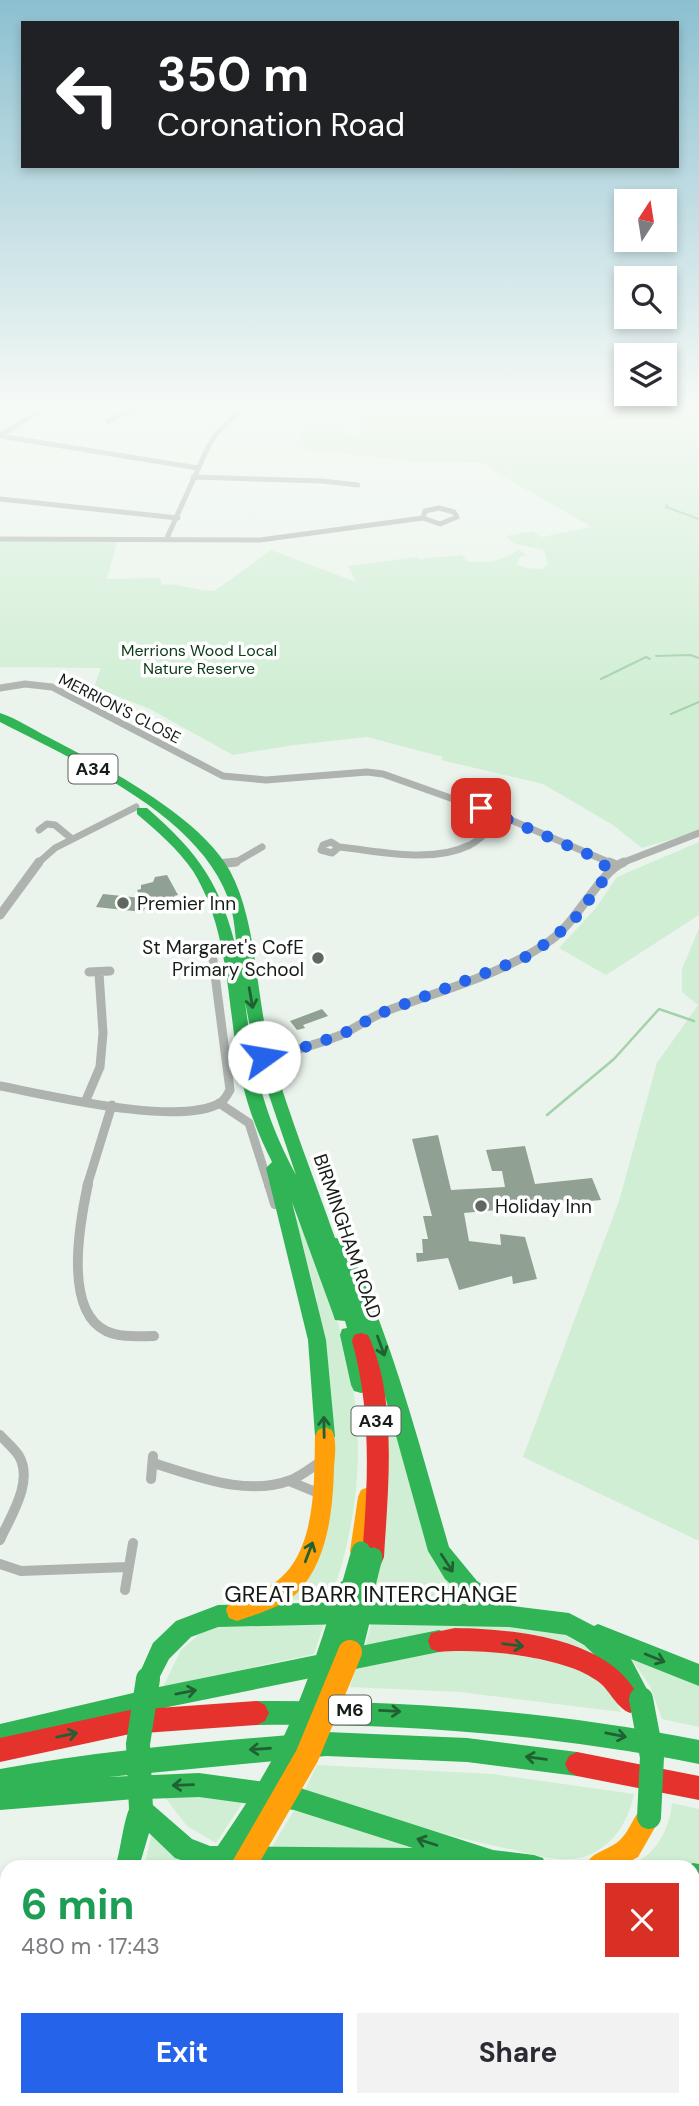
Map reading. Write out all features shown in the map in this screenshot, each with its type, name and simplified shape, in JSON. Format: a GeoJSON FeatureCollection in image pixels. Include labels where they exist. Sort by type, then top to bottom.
{"type":"FeatureCollection","features":[{"type":"Feature","properties":{"kind":"highway","name":"BIRMINGHAM ROAD"},"geometry":{"type":"LineString","coordinates":[[0,717],[144,800],[193,838],[220,868],[236,900],[253,1010],[302,1196],[351,1342],[362,1393],[369,1450],[367,1554],[356,1633],[336,1692],[311,1750],[271,1824],[248,1860]]}},
{"type":"Feature","properties":{"kind":"highway","name":"BIRMINGHAM ROAD"},"geometry":{"type":"LineString","coordinates":[[0,728],[94,779],[136,807],[183,850],[216,902],[228,940],[242,1053],[254,1102],[270,1141],[302,1196]]}},
{"type":"Feature","properties":{"kind":"highway"},"geometry":{"type":"LineString","coordinates":[[216,902],[226,902],[220,868]]}},
{"type":"Feature","properties":{"kind":"highway"},"geometry":{"type":"LineString","coordinates":[[218,1616],[278,1594],[292,1581],[308,1558],[323,1495],[323,1395],[318,1346],[285,1220],[270,1141]]}},
{"type":"Feature","properties":{"kind":"highway"},"geometry":{"type":"LineString","coordinates":[[285,1220],[302,1196],[360,1286],[390,1370],[443,1559],[461,1582],[509,1616]]}},
{"type":"Feature","properties":{"kind":"highway","name":"BIRMINGHAM ROAD"},"geometry":{"type":"LineString","coordinates":[[223,1860],[289,1755],[314,1697],[367,1554]]}},
{"type":"Feature","properties":{"kind":"highway","name":"GREAT BARR INTERCHANGE"},"geometry":{"type":"LineString","coordinates":[[130,1860],[141,1809],[135,1750],[139,1714],[148,1679],[161,1651],[184,1629],[218,1616],[348,1613],[509,1616],[569,1624],[608,1649],[621,1664],[636,1701],[646,1715],[652,1753],[653,1784],[649,1816],[642,1835],[626,1853],[612,1860]]}},
{"type":"Feature","properties":{"kind":"highway"},"geometry":{"type":"LineString","coordinates":[[569,1624],[699,1675]]}},
{"type":"Feature","properties":{"kind":"highway"},"geometry":{"type":"LineString","coordinates":[[0,1736],[168,1696],[445,1640],[488,1642],[575,1656],[602,1670],[636,1701]]}},
{"type":"Feature","properties":{"kind":"highway","name":"M6"},"geometry":{"type":"LineString","coordinates":[[0,1750],[130,1722],[221,1714],[368,1710],[481,1716],[584,1729],[699,1752]]}},
{"type":"Feature","properties":{"kind":"highway","name":"M6"},"geometry":{"type":"LineString","coordinates":[[0,1781],[221,1751],[325,1744],[494,1752],[612,1769],[699,1788]]}},
{"type":"Feature","properties":{"kind":"highway"},"geometry":{"type":"LineString","coordinates":[[0,1798],[97,1789],[199,1785],[294,1798],[487,1860]]}},
{"type":"Feature","properties":{"kind":"highway"},"geometry":{"type":"LineString","coordinates":[[141,1809],[184,1849],[210,1858],[295,1860]]}},
{"type":"Feature","properties":{"kind":"street"},"geometry":{"type":"LineString","coordinates":[[49,504],[178,518]]}},
{"type":"Feature","properties":{"kind":"street"},"geometry":{"type":"LineString","coordinates":[[166,540],[183,504]]}},
{"type":"Feature","properties":{"kind":"street"},"geometry":{"type":"LineString","coordinates":[[0,539],[260,540],[423,518],[441,523],[452,522],[457,517],[450,510],[439,508],[425,511],[423,518]]}},
{"type":"Feature","properties":{"kind":"street","name":"MERRION'S CLOSE"},"geometry":{"type":"LineString","coordinates":[[0,688],[24,684],[52,687],[223,776],[266,779],[367,772],[383,774],[504,817]]}},
{"type":"Feature","properties":{"kind":"street"},"geometry":{"type":"LineString","coordinates":[[0,915],[34,866],[55,848],[136,807]]}},
{"type":"Feature","properties":{"kind":"street"},"geometry":{"type":"LineString","coordinates":[[339,847],[411,853],[442,852],[468,846],[504,817],[597,858],[613,868]]}},
{"type":"Feature","properties":{"kind":"street"},"geometry":{"type":"LineString","coordinates":[[39,830],[51,824],[72,839]]}},
{"type":"Feature","properties":{"kind":"street"},"geometry":{"type":"LineString","coordinates":[[264,1057],[293,1051],[343,1034],[379,1014],[524,958],[554,938],[577,916],[613,868],[699,833]]}},
{"type":"Feature","properties":{"kind":"street"},"geometry":{"type":"LineString","coordinates":[[220,868],[262,847]]}},
{"type":"Feature","properties":{"kind":"street"},"geometry":{"type":"LineString","coordinates":[[0,1086],[112,1105],[174,1110],[202,1109],[219,1103],[230,1090],[212,952],[228,940]]}},
{"type":"Feature","properties":{"kind":"street"},"geometry":{"type":"LineString","coordinates":[[89,972],[110,971]]}},
{"type":"Feature","properties":{"kind":"street"},"geometry":{"type":"LineString","coordinates":[[86,1100],[100,1067],[103,1033],[99,973]]}},
{"type":"Feature","properties":{"kind":"street"},"geometry":{"type":"LineString","coordinates":[[219,1103],[249,1123],[272,1197],[285,1220]]}},
{"type":"Feature","properties":{"kind":"street"},"geometry":{"type":"LineString","coordinates":[[112,1105],[98,1137],[88,1176],[81,1224],[81,1290],[94,1322],[116,1336],[154,1336]]}},
{"type":"Feature","properties":{"kind":"street"},"geometry":{"type":"LineString","coordinates":[[0,1436],[19,1456],[23,1470],[22,1487],[0,1540]]}},
{"type":"Feature","properties":{"kind":"street"},"geometry":{"type":"LineString","coordinates":[[151,1479],[153,1460],[246,1487],[289,1480],[324,1460]]}},
{"type":"Feature","properties":{"kind":"street"},"geometry":{"type":"LineString","coordinates":[[289,1480],[323,1495]]}},
{"type":"Feature","properties":{"kind":"street"},"geometry":{"type":"LineString","coordinates":[[125,1590],[133,1544]]}},
{"type":"Feature","properties":{"kind":"street"},"geometry":{"type":"LineString","coordinates":[[0,1564],[22,1571],[127,1567]]}},
{"type":"Feature","properties":{"kind":"green space","name":"Merrions Wood Local Nature Reserve"},"geometry":{"type":"Polygon","coordinates":[[[552,504],[699,504],[699,831],[642,848],[613,825],[543,784],[441,760],[443,757],[367,737],[233,755],[150,709],[94,687],[101,668],[0,667],[0,540],[117,542],[107,579],[158,578],[162,585],[210,591],[216,590],[271,550],[356,582],[348,566],[417,557],[462,555],[467,561],[489,562],[519,550],[526,555],[520,557],[516,564],[542,569],[548,564],[544,550],[515,544],[506,536],[533,531],[541,537],[592,527],[552,504]]]}},
{"type":"Feature","properties":{"kind":"green space"},"geometry":{"type":"Polygon","coordinates":[[[699,842],[699,915],[606,975],[559,948],[596,908],[617,877],[699,842]]]}},
{"type":"Feature","properties":{"kind":"green space"},"geometry":{"type":"Polygon","coordinates":[[[699,928],[699,1541],[523,1457],[619,1201],[657,1063],[698,1005],[682,992],[682,969],[699,928]]]}},
{"type":"Feature","properties":{"kind":"green space"},"geometry":{"type":"Polygon","coordinates":[[[294,1212],[334,1310],[347,1357],[355,1404],[358,1451],[355,1499],[346,1549],[330,1601],[277,1599],[316,1557],[317,1299],[294,1212]]]}},
{"type":"Feature","properties":{"kind":"green space"},"geometry":{"type":"Polygon","coordinates":[[[373,1334],[422,1515],[479,1603],[374,1604],[373,1334]]]}},
{"type":"Feature","properties":{"kind":"green space"},"geometry":{"type":"Polygon","coordinates":[[[326,1618],[314,1654],[163,1687],[181,1650],[208,1627],[326,1618]]]}},
{"type":"Feature","properties":{"kind":"green space"},"geometry":{"type":"Polygon","coordinates":[[[372,1621],[494,1622],[559,1632],[604,1657],[440,1633],[365,1646],[372,1621]]]}},
{"type":"Feature","properties":{"kind":"green space"},"geometry":{"type":"Polygon","coordinates":[[[453,1650],[481,1650],[585,1666],[616,1700],[621,1712],[460,1692],[350,1687],[358,1662],[453,1650]]]}},
{"type":"Feature","properties":{"kind":"green space"},"geometry":{"type":"Polygon","coordinates":[[[627,1653],[699,1681],[699,1727],[662,1719],[650,1686],[627,1653]]]}},
{"type":"Feature","properties":{"kind":"green space"},"geometry":{"type":"Polygon","coordinates":[[[317,1765],[493,1774],[634,1794],[628,1815],[610,1841],[583,1857],[557,1859],[461,1838],[304,1792],[317,1765]]]}},
{"type":"Feature","properties":{"kind":"green space"},"geometry":{"type":"Polygon","coordinates":[[[163,1795],[245,1799],[216,1843],[187,1826],[163,1795]]]}},
{"type":"Feature","properties":{"kind":"green space"},"geometry":{"type":"Polygon","coordinates":[[[672,1803],[699,1809],[699,1860],[640,1860],[659,1842],[672,1803]]]}},
{"type":"Feature","properties":{"kind":"green space"},"geometry":{"type":"Polygon","coordinates":[[[298,1804],[467,1858],[270,1850],[298,1804]]]}},
{"type":"Feature","properties":{"kind":"green space"},"geometry":{"type":"Polygon","coordinates":[[[152,1833],[174,1856],[182,1860],[146,1860],[152,1833]]]}},
{"type":"Feature","properties":{"kind":"building"},"geometry":{"type":"Polygon","coordinates":[[[167,875],[178,895],[174,896],[176,900],[157,907],[149,900],[143,912],[96,907],[103,894],[141,898],[137,890],[141,889],[141,885],[153,882],[155,877],[167,875]]]}},
{"type":"Feature","properties":{"kind":"building"},"geometry":{"type":"Polygon","coordinates":[[[322,1009],[328,1016],[303,1025],[305,1028],[297,1030],[290,1021],[322,1009]]]}},
{"type":"Feature","properties":{"kind":"building","name":"Holiday Inn"},"geometry":{"type":"Polygon","coordinates":[[[438,1135],[451,1190],[505,1187],[502,1171],[492,1171],[486,1150],[525,1146],[535,1184],[592,1178],[601,1200],[464,1213],[469,1241],[501,1245],[500,1234],[525,1237],[537,1279],[513,1284],[512,1276],[459,1290],[448,1258],[417,1262],[416,1253],[423,1253],[422,1239],[428,1239],[423,1216],[432,1216],[412,1139],[438,1135]]]}},
{"type":"Feature","properties":{"kind":"waterway"},"geometry":{"type":"LineString","coordinates":[[667,505],[666,507],[699,519]]}},
{"type":"Feature","properties":{"kind":"waterway"},"geometry":{"type":"LineString","coordinates":[[656,656],[690,655],[699,658]]}},
{"type":"Feature","properties":{"kind":"waterway"},"geometry":{"type":"LineString","coordinates":[[601,679],[646,657],[650,659]]}},
{"type":"Feature","properties":{"kind":"waterway"},"geometry":{"type":"LineString","coordinates":[[671,714],[699,702]]}},
{"type":"Feature","properties":{"kind":"waterway"},"geometry":{"type":"LineString","coordinates":[[547,1115],[614,1059],[659,1009],[694,1021]]}},
{"type":"Feature","properties":{"kind":"traffic: fast"},"geometry":{"type":"LineString","coordinates":[[0,717],[135,792],[199,842],[222,870],[238,906],[251,995],[264,1057],[361,1341]]}},
{"type":"Feature","properties":{"kind":"traffic: fast"},"geometry":{"type":"LineString","coordinates":[[142,811],[176,841],[190,858],[216,903],[231,959],[243,1046],[255,1103],[309,1222],[342,1314]]}},
{"type":"Feature","properties":{"kind":"traffic: fast"},"geometry":{"type":"LineString","coordinates":[[275,1168],[317,1340],[325,1436]]}},
{"type":"Feature","properties":{"kind":"traffic: fast"},"geometry":{"type":"LineString","coordinates":[[338,1244],[362,1295],[381,1347],[439,1551],[452,1571],[469,1588],[509,1616]]}},
{"type":"Feature","properties":{"kind":"traffic: fast"},"geometry":{"type":"LineString","coordinates":[[349,1335],[361,1385]]}},
{"type":"Feature","properties":{"kind":"traffic: fast"},"geometry":{"type":"LineString","coordinates":[[223,1860],[273,1782],[300,1729],[330,1654],[361,1551]]}},
{"type":"Feature","properties":{"kind":"traffic: fast"},"geometry":{"type":"LineString","coordinates":[[350,1652],[373,1557]]}},
{"type":"Feature","properties":{"kind":"traffic: fast"},"geometry":{"type":"LineString","coordinates":[[148,1679],[161,1651],[184,1629],[218,1616],[348,1613],[509,1616],[569,1624],[592,1637],[621,1664],[641,1699]]}},
{"type":"Feature","properties":{"kind":"traffic: fast"},"geometry":{"type":"LineString","coordinates":[[598,1635],[699,1675]]}},
{"type":"Feature","properties":{"kind":"traffic: fast"},"geometry":{"type":"LineString","coordinates":[[0,1736],[168,1696],[439,1641]]}},
{"type":"Feature","properties":{"kind":"traffic: fast"},"geometry":{"type":"LineString","coordinates":[[141,1809],[138,1744],[148,1679]]}},
{"type":"Feature","properties":{"kind":"traffic: fast"},"geometry":{"type":"LineString","coordinates":[[641,1699],[652,1757],[649,1817]]}},
{"type":"Feature","properties":{"kind":"traffic: fast"},"geometry":{"type":"LineString","coordinates":[[257,1713],[369,1713],[479,1719],[588,1732],[699,1752]]}},
{"type":"Feature","properties":{"kind":"traffic: fast"},"geometry":{"type":"LineString","coordinates":[[0,1781],[53,1771],[211,1753],[326,1744],[467,1750],[577,1764]]}},
{"type":"Feature","properties":{"kind":"traffic: fast"},"geometry":{"type":"LineString","coordinates":[[0,1798],[97,1789],[199,1785],[294,1798],[487,1860]]}},
{"type":"Feature","properties":{"kind":"traffic: fast"},"geometry":{"type":"LineString","coordinates":[[141,1809],[184,1849],[210,1858],[352,1860]]}},
{"type":"Feature","properties":{"kind":"traffic: fast"},"geometry":{"type":"LineString","coordinates":[[130,1860],[141,1809]]}},
{"type":"Feature","properties":{"kind":"traffic: slow"},"geometry":{"type":"LineString","coordinates":[[237,1610],[282,1591],[299,1573],[308,1557],[320,1516],[325,1436]]}},
{"type":"Feature","properties":{"kind":"traffic: slow"},"geometry":{"type":"LineString","coordinates":[[361,1551],[368,1497]]}},
{"type":"Feature","properties":{"kind":"traffic: slow"},"geometry":{"type":"LineString","coordinates":[[247,1860],[307,1756],[350,1652]]}},
{"type":"Feature","properties":{"kind":"traffic: slow"},"geometry":{"type":"LineString","coordinates":[[609,1860],[629,1848],[649,1817]]}},
{"type":"Feature","properties":{"kind":"traffic: jam"},"geometry":{"type":"LineString","coordinates":[[361,1341],[369,1367],[377,1421],[378,1475],[373,1557]]}},
{"type":"Feature","properties":{"kind":"traffic: jam"},"geometry":{"type":"LineString","coordinates":[[439,1641],[455,1639],[498,1642],[569,1656],[606,1673],[618,1684],[630,1702]]}},
{"type":"Feature","properties":{"kind":"traffic: jam"},"geometry":{"type":"LineString","coordinates":[[0,1750],[130,1722],[257,1713]]}},
{"type":"Feature","properties":{"kind":"traffic: jam"},"geometry":{"type":"LineString","coordinates":[[577,1764],[699,1788]]}},
{"type":"Feature","properties":{"kind":"place","name":"Premier Inn"},"geometry":{"type":"Point","coordinates":[123,903]}},
{"type":"Feature","properties":{"kind":"place","name":"St Margaret's CofE Primary School"},"geometry":{"type":"Point","coordinates":[318,958]}},
{"type":"Feature","properties":{"kind":"place","name":"Holiday Inn"},"geometry":{"type":"Point","coordinates":[481,1206]}},
{"type":"Feature","properties":{"kind":"route"},"geometry":{"type":"LineString","coordinates":[[264,1057],[293,1051],[343,1034],[379,1014],[524,958],[554,938],[577,916],[610,871],[597,858],[481,808]]}}]}
